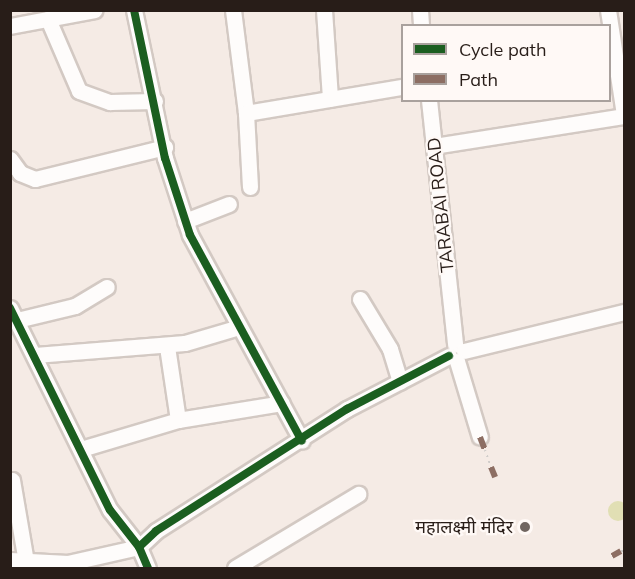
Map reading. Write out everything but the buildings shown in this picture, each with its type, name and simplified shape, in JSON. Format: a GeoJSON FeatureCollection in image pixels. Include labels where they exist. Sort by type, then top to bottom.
{"type":"FeatureCollection","features":[{"type":"Feature","properties":{"kind":"street"},"geometry":{"type":"LineString","coordinates":[[10,26],[48,19],[66,12],[94,10]]}},
{"type":"Feature","properties":{"kind":"street"},"geometry":{"type":"LineString","coordinates":[[134,10],[165,147],[185,221],[239,327],[302,441]]}},
{"type":"Feature","properties":{"kind":"street"},"geometry":{"type":"LineString","coordinates":[[233,10],[246,113],[250,187]]}},
{"type":"Feature","properties":{"kind":"street"},"geometry":{"type":"LineString","coordinates":[[324,10],[330,99]]}},
{"type":"Feature","properties":{"kind":"street"},"geometry":{"type":"LineString","coordinates":[[48,19],[79,91],[110,102],[155,101]]}},
{"type":"Feature","properties":{"kind":"street"},"geometry":{"type":"LineString","coordinates":[[435,146],[624,115],[611,30]]}},
{"type":"Feature","properties":{"kind":"street"},"geometry":{"type":"LineString","coordinates":[[246,113],[401,87]]}},
{"type":"Feature","properties":{"kind":"street","name":"TARABAI ROAD"},"geometry":{"type":"LineString","coordinates":[[429,102],[456,353],[483,443]]}},
{"type":"Feature","properties":{"kind":"street"},"geometry":{"type":"LineString","coordinates":[[10,159],[20,173],[35,179],[165,147]]}},
{"type":"Feature","properties":{"kind":"street"},"geometry":{"type":"LineString","coordinates":[[185,221],[229,204]]}},
{"type":"Feature","properties":{"kind":"street"},"geometry":{"type":"LineString","coordinates":[[107,287],[75,306],[14,314],[110,510],[139,547],[148,568]]}},
{"type":"Feature","properties":{"kind":"street"},"geometry":{"type":"LineString","coordinates":[[360,299],[390,349],[400,382]]}},
{"type":"Feature","properties":{"kind":"street"},"geometry":{"type":"LineString","coordinates":[[12,480],[18,561],[68,563],[139,547],[156,531],[302,441],[347,409],[456,353],[624,312]]}},
{"type":"Feature","properties":{"kind":"street"},"geometry":{"type":"LineString","coordinates":[[35,355],[167,346],[239,327]]}},
{"type":"Feature","properties":{"kind":"street"},"geometry":{"type":"LineString","coordinates":[[167,346],[178,420]]}},
{"type":"Feature","properties":{"kind":"street"},"geometry":{"type":"LineString","coordinates":[[81,449],[178,420],[282,403]]}},
{"type":"Feature","properties":{"kind":"street"},"geometry":{"type":"LineString","coordinates":[[235,568],[358,494]]}},
{"type":"Feature","properties":{"kind":"path"},"geometry":{"type":"LineString","coordinates":[[483,443],[491,467]]}},
{"type":"Feature","properties":{"kind":"shaded area"},"geometry":{"type":"Polygon","coordinates":[[[618,501],[625,504],[628,511],[625,518],[618,521],[611,518],[608,511],[611,504],[618,501]]]}},
{"type":"Feature","properties":{"kind":"marked path"},"geometry":{"type":"LineString","coordinates":[[480,437],[485,450]]}},
{"type":"Feature","properties":{"kind":"marked path"},"geometry":{"type":"LineString","coordinates":[[491,467],[495,477]]}},
{"type":"Feature","properties":{"kind":"marked path"},"geometry":{"type":"LineString","coordinates":[[612,556],[621,551]]}},
{"type":"Feature","properties":{"kind":"cycle path"},"geometry":{"type":"LineString","coordinates":[[134,10],[165,158],[190,235],[302,441]]}},
{"type":"Feature","properties":{"kind":"cycle path"},"geometry":{"type":"LineString","coordinates":[[10,308],[110,510],[139,547],[148,568]]}},
{"type":"Feature","properties":{"kind":"cycle path"},"geometry":{"type":"LineString","coordinates":[[139,547],[156,531],[347,409],[449,356]]}},
{"type":"Feature","properties":{"kind":"place","name":"महालक्ष्मी मंदिर"},"geometry":{"type":"Point","coordinates":[525,527]}}]}
